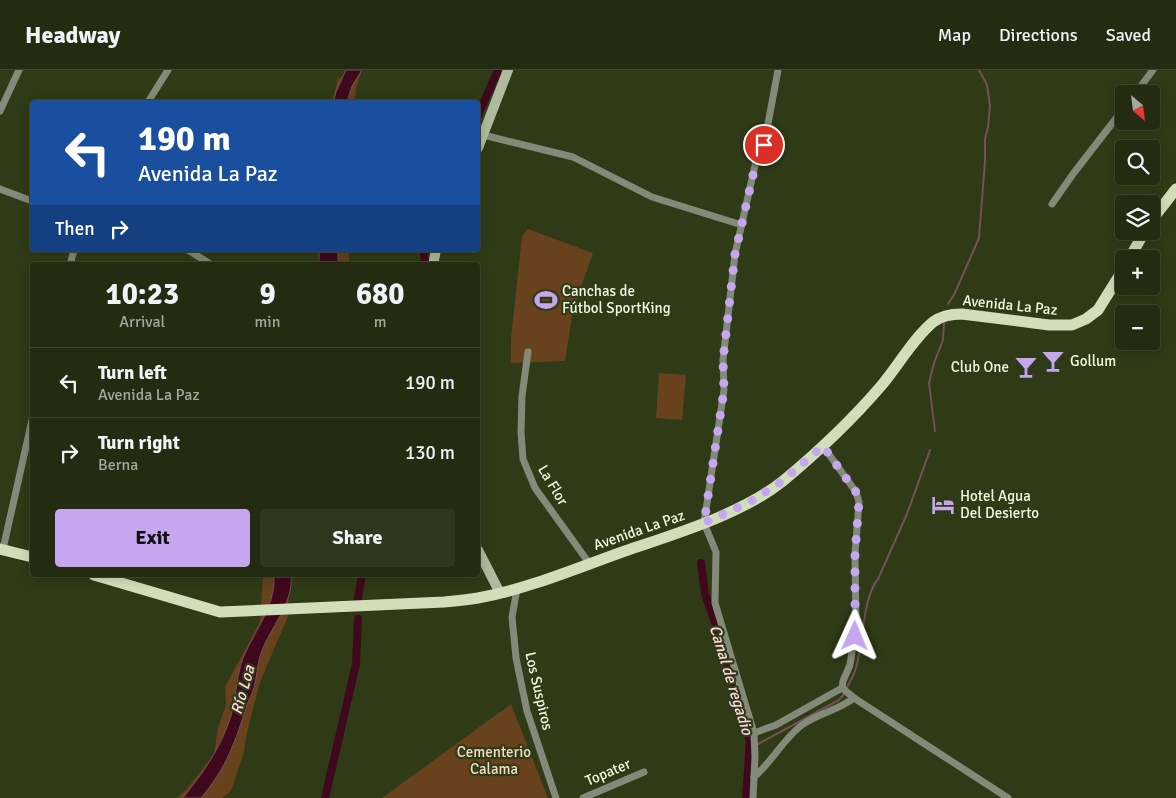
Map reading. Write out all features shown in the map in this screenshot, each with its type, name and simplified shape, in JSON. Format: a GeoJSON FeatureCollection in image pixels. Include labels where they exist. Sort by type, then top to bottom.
{"type":"FeatureCollection","features":[{"type":"Feature","properties":{"kind":"main road"},"geometry":{"type":"LineString","coordinates":[[1160,209],[1176,188]]}},
{"type":"Feature","properties":{"kind":"main road","name":"Avenida La Paz"},"geometry":{"type":"LineString","coordinates":[[101,577],[220,612],[444,602],[477,598],[517,589],[704,523],[748,503],[781,482],[823,446],[881,386],[916,341],[939,319],[950,315],[962,314],[1048,325],[1072,324],[1086,319],[1098,310],[1115,283]]}},
{"type":"Feature","properties":{"kind":"main road"},"geometry":{"type":"LineString","coordinates":[[2,549],[30,556]]}},
{"type":"Feature","properties":{"kind":"street"},"geometry":{"type":"LineString","coordinates":[[0,111],[19,70]]}},
{"type":"Feature","properties":{"kind":"street"},"geometry":{"type":"LineString","coordinates":[[149,100],[168,70]]}},
{"type":"Feature","properties":{"kind":"street"},"geometry":{"type":"LineString","coordinates":[[480,143],[508,70]]}},
{"type":"Feature","properties":{"kind":"street"},"geometry":{"type":"LineString","coordinates":[[753,798],[754,733],[715,603],[716,552],[704,523],[724,390],[723,360],[735,254],[756,162],[764,145],[768,128],[778,70]]}},
{"type":"Feature","properties":{"kind":"street"},"geometry":{"type":"LineString","coordinates":[[1142,85],[1153,70]]}},
{"type":"Feature","properties":{"kind":"street"},"geometry":{"type":"LineString","coordinates":[[1052,204],[1115,120]]}},
{"type":"Feature","properties":{"kind":"street"},"geometry":{"type":"LineString","coordinates":[[483,135],[573,157],[652,197],[742,225]]}},
{"type":"Feature","properties":{"kind":"street"},"geometry":{"type":"LineString","coordinates":[[0,189],[30,200]]}},
{"type":"Feature","properties":{"kind":"street"},"geometry":{"type":"LineString","coordinates":[[191,252],[207,262]]}},
{"type":"Feature","properties":{"kind":"street","name":"La Flor"},"geometry":{"type":"LineString","coordinates":[[528,352],[522,396],[522,460],[535,488],[589,563]]}},
{"type":"Feature","properties":{"kind":"street"},"geometry":{"type":"LineString","coordinates":[[2,549],[30,440]]}},
{"type":"Feature","properties":{"kind":"street"},"geometry":{"type":"LineString","coordinates":[[823,446],[856,492],[859,502],[855,554],[856,625],[850,665],[842,688]]}},
{"type":"Feature","properties":{"kind":"street"},"geometry":{"type":"LineString","coordinates":[[480,554],[500,593]]}},
{"type":"Feature","properties":{"kind":"street","name":"Los Suspiros"},"geometry":{"type":"LineString","coordinates":[[517,589],[512,617],[516,658],[527,711],[556,798]]}},
{"type":"Feature","properties":{"kind":"street"},"geometry":{"type":"LineString","coordinates":[[754,733],[776,725],[842,688]]}},
{"type":"Feature","properties":{"kind":"street"},"geometry":{"type":"LineString","coordinates":[[842,688],[854,698],[1008,798]]}},
{"type":"Feature","properties":{"kind":"street"},"geometry":{"type":"LineString","coordinates":[[754,777],[763,770],[800,726],[818,716],[842,707],[854,698]]}},
{"type":"Feature","properties":{"kind":"street","name":"Topater"},"geometry":{"type":"LineString","coordinates":[[582,798],[644,772]]}},
{"type":"Feature","properties":{"kind":"green space"},"geometry":{"type":"Polygon","coordinates":[[[347,70],[362,70],[356,88],[355,100],[333,100],[338,79],[345,75],[347,70]]]}},
{"type":"Feature","properties":{"kind":"green space","name":"Canchas de Fútbol SportKing"},"geometry":{"type":"Polygon","coordinates":[[[528,229],[593,253],[573,310],[565,361],[511,363],[511,339],[522,236],[528,229]]]}},
{"type":"Feature","properties":{"kind":"green space"},"geometry":{"type":"Polygon","coordinates":[[[318,252],[348,252],[350,262],[320,262],[318,252]]]}},
{"type":"Feature","properties":{"kind":"green space"},"geometry":{"type":"Polygon","coordinates":[[[659,373],[686,375],[682,420],[656,418],[659,373]]]}},
{"type":"Feature","properties":{"kind":"green space"},"geometry":{"type":"Polygon","coordinates":[[[263,577],[287,577],[289,614],[260,682],[247,732],[244,752],[231,791],[222,798],[177,798],[186,790],[214,754],[218,728],[226,705],[225,687],[260,622],[263,577]]]}},
{"type":"Feature","properties":{"kind":"green space","name":"Cementerio Calama"},"geometry":{"type":"Polygon","coordinates":[[[511,704],[548,798],[382,798],[511,704]]]}},
{"type":"Feature","properties":{"kind":"water"},"geometry":{"type":"Polygon","coordinates":[[[346,70],[362,70],[352,86],[348,100],[334,100],[346,70]]]}},
{"type":"Feature","properties":{"kind":"water"},"geometry":{"type":"Polygon","coordinates":[[[319,252],[338,252],[338,262],[319,262],[319,252]]]}},
{"type":"Feature","properties":{"kind":"water","name":"Río Loa"},"geometry":{"type":"Polygon","coordinates":[[[274,577],[291,577],[289,595],[261,653],[254,687],[234,743],[224,765],[201,798],[183,798],[211,760],[227,728],[233,710],[241,664],[267,610],[274,587],[274,577]]]}},
{"type":"Feature","properties":{"kind":"waterway"},"geometry":{"type":"LineString","coordinates":[[480,110],[498,70]]}},
{"type":"Feature","properties":{"kind":"waterway"},"geometry":{"type":"LineString","coordinates":[[948,304],[954,295],[979,238],[985,139],[990,106],[987,85],[979,70]]}},
{"type":"Feature","properties":{"kind":"waterway"},"geometry":{"type":"LineString","coordinates":[[424,252],[425,262]]}},
{"type":"Feature","properties":{"kind":"waterway"},"geometry":{"type":"LineString","coordinates":[[935,431],[929,383],[943,340],[944,322]]}},
{"type":"Feature","properties":{"kind":"waterway"},"geometry":{"type":"LineString","coordinates":[[846,689],[856,668],[869,597],[907,514],[930,450]]}},
{"type":"Feature","properties":{"kind":"waterway","name":"Canal de regadio"},"geometry":{"type":"LineString","coordinates":[[701,563],[705,594],[742,710],[744,727],[750,740],[746,798]]}},
{"type":"Feature","properties":{"kind":"waterway"},"geometry":{"type":"LineString","coordinates":[[358,598],[362,577]]}},
{"type":"Feature","properties":{"kind":"waterway"},"geometry":{"type":"LineString","coordinates":[[325,798],[356,664],[358,619]]}},
{"type":"Feature","properties":{"kind":"waterway"},"geometry":{"type":"LineString","coordinates":[[758,744],[839,700],[844,694]]}},
{"type":"Feature","properties":{"kind":"place","name":"Canchas de Fútbol SportKing"},"geometry":{"type":"Point","coordinates":[546,300]}},
{"type":"Feature","properties":{"kind":"place","name":"Gollum"},"geometry":{"type":"Point","coordinates":[1053,361]}},
{"type":"Feature","properties":{"kind":"place","name":"Club One"},"geometry":{"type":"Point","coordinates":[1026,367]}},
{"type":"Feature","properties":{"kind":"place","name":"Hotel Agua Del Desierto"},"geometry":{"type":"Point","coordinates":[943,505]}},
{"type":"Feature","properties":{"kind":"route"},"geometry":{"type":"LineString","coordinates":[[764,145],[756,162],[735,254],[723,360],[724,390],[704,523],[748,503],[781,482],[823,446],[856,492],[859,502],[855,554],[855,636]]}}]}
